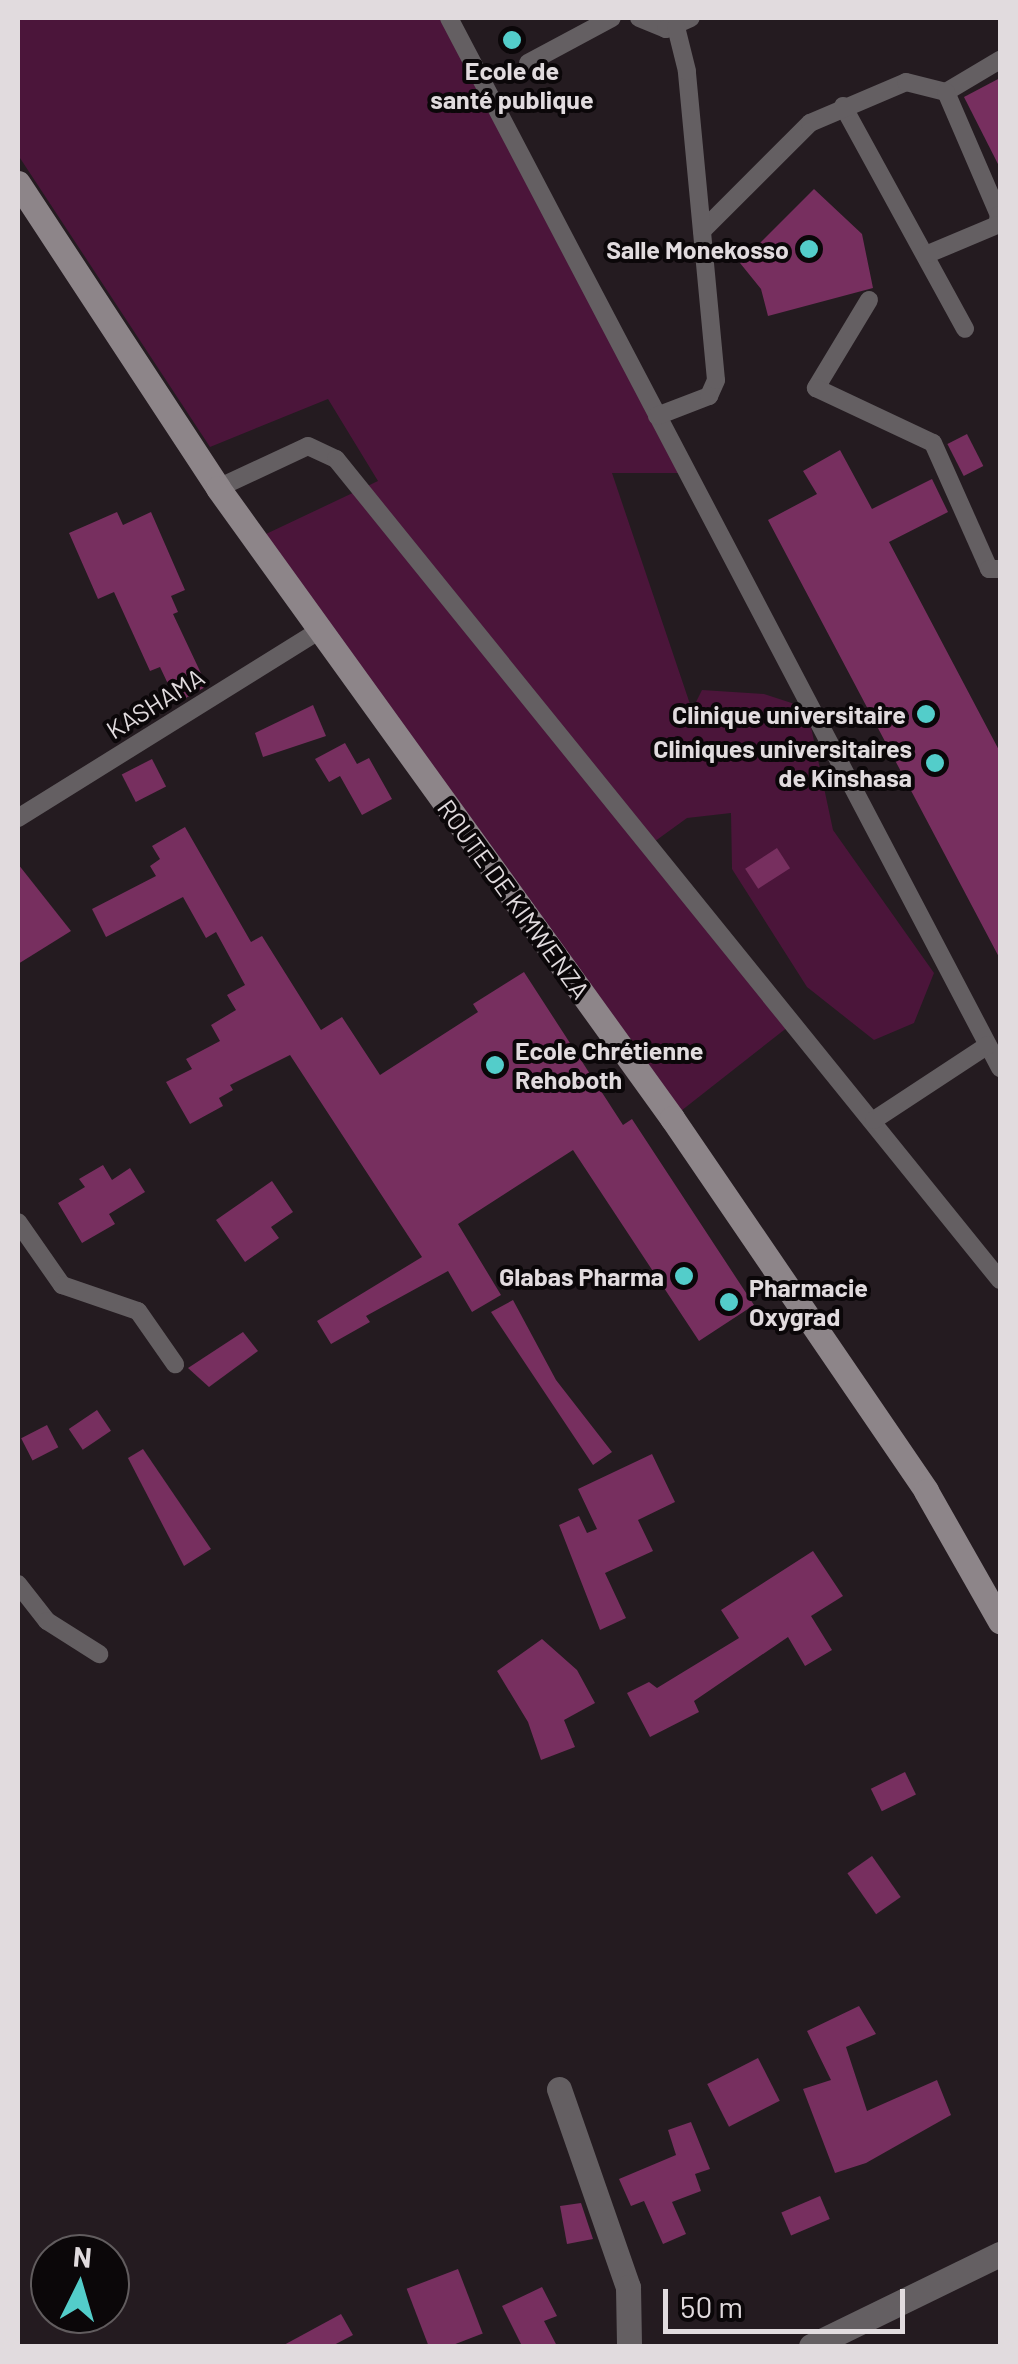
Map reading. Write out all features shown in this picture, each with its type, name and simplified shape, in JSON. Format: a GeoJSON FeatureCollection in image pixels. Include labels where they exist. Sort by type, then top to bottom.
{"type":"FeatureCollection","features":[{"type":"Feature","properties":{"kind":"street","name":"ROUTE DE KIMWENZA"},"geometry":{"type":"LineString","coordinates":[[20,191],[218,488],[672,1118],[926,1491],[1000,1621]]}},
{"type":"Feature","properties":{"kind":"street"},"geometry":{"type":"LineString","coordinates":[[559,2089],[628,2288],[629,2346]]}},
{"type":"Feature","properties":{"kind":"street"},"geometry":{"type":"LineString","coordinates":[[811,2346],[1000,2254]]}},
{"type":"Feature","properties":{"kind":"lane"},"geometry":{"type":"LineString","coordinates":[[449,18],[1000,1068]]}},
{"type":"Feature","properties":{"kind":"lane"},"geometry":{"type":"LineString","coordinates":[[528,63],[612,18]]}},
{"type":"Feature","properties":{"kind":"lane"},"geometry":{"type":"LineString","coordinates":[[638,18],[655,27],[684,22],[715,390],[657,416]]}},
{"type":"Feature","properties":{"kind":"lane"},"geometry":{"type":"LineString","coordinates":[[702,231],[792,138],[843,106],[906,82],[946,92],[1000,60]]}},
{"type":"Feature","properties":{"kind":"lane"},"geometry":{"type":"LineString","coordinates":[[928,254],[1000,221],[946,92]]}},
{"type":"Feature","properties":{"kind":"lane"},"geometry":{"type":"LineString","coordinates":[[843,106],[928,254],[965,330]]}},
{"type":"Feature","properties":{"kind":"lane"},"geometry":{"type":"LineString","coordinates":[[869,300],[816,388],[933,443],[988,569],[1000,569]]}},
{"type":"Feature","properties":{"kind":"lane"},"geometry":{"type":"LineString","coordinates":[[218,488],[308,446],[336,458],[614,810],[874,1120],[1000,1280]]}},
{"type":"Feature","properties":{"kind":"lane","name":"KASHAMA"},"geometry":{"type":"LineString","coordinates":[[18,818],[320,630]]}},
{"type":"Feature","properties":{"kind":"lane"},"geometry":{"type":"LineString","coordinates":[[874,1120],[988,1045]]}},
{"type":"Feature","properties":{"kind":"lane"},"geometry":{"type":"LineString","coordinates":[[18,1222],[62,1286],[138,1312],[175,1364]]}},
{"type":"Feature","properties":{"kind":"lane"},"geometry":{"type":"LineString","coordinates":[[18,1584],[47,1620],[99,1654]]}},
{"type":"Feature","properties":{"kind":"shaded area"},"geometry":{"type":"Polygon","coordinates":[[[18,18],[449,18],[688,473],[612,473],[692,710],[702,690],[764,694],[807,708],[833,830],[934,973],[914,1023],[874,1040],[807,987],[732,869],[731,813],[687,818],[647,847],[793,1023],[672,1118],[266,534],[378,481],[328,399],[210,447],[18,155],[18,18]]]}},
{"type":"Feature","properties":{"kind":"building"},"geometry":{"type":"Polygon","coordinates":[[[1000,78],[1000,168],[964,97],[1000,78]]]}},
{"type":"Feature","properties":{"kind":"building","name":"Salle Monekosso"},"geometry":{"type":"Polygon","coordinates":[[[814,189],[862,234],[873,288],[768,316],[761,289],[740,263],[814,189]]]}},
{"type":"Feature","properties":{"kind":"building"},"geometry":{"type":"Polygon","coordinates":[[[967,434],[983,466],[964,476],[947,444],[967,434]]]}},
{"type":"Feature","properties":{"kind":"building","name":"Clinique universitaire"},"geometry":{"type":"Polygon","coordinates":[[[840,450],[872,509],[932,479],[948,512],[889,542],[1000,752],[1000,959],[768,520],[817,494],[803,471],[840,450]]]}},
{"type":"Feature","properties":{"kind":"building"},"geometry":{"type":"Polygon","coordinates":[[[117,512],[123,525],[151,512],[185,590],[171,596],[178,612],[173,614],[207,686],[177,703],[160,667],[150,671],[114,592],[98,599],[69,533],[117,512]]]}},
{"type":"Feature","properties":{"kind":"building"},"geometry":{"type":"Polygon","coordinates":[[[313,705],[326,736],[263,757],[255,733],[313,705]]]}},
{"type":"Feature","properties":{"kind":"building"},"geometry":{"type":"Polygon","coordinates":[[[345,743],[357,764],[369,758],[392,799],[362,815],[340,776],[329,782],[315,759],[345,743]]]}},
{"type":"Feature","properties":{"kind":"building"},"geometry":{"type":"Polygon","coordinates":[[[152,759],[166,787],[136,802],[122,774],[152,759]]]}},
{"type":"Feature","properties":{"kind":"building"},"geometry":{"type":"Polygon","coordinates":[[[185,827],[251,942],[262,936],[321,1030],[342,1017],[380,1075],[478,1012],[473,1004],[524,972],[623,1125],[632,1119],[754,1305],[699,1341],[573,1150],[458,1224],[501,1295],[472,1312],[448,1271],[366,1316],[370,1322],[331,1344],[317,1321],[422,1257],[290,1055],[230,1085],[233,1090],[219,1098],[223,1106],[190,1124],[166,1082],[192,1069],[186,1059],[220,1041],[211,1025],[236,1010],[227,995],[245,985],[216,932],[206,938],[183,897],[106,937],[92,909],[156,876],[150,866],[160,859],[152,846],[185,827]]]}},
{"type":"Feature","properties":{"kind":"building"},"geometry":{"type":"Polygon","coordinates":[[[777,848],[790,868],[758,889],[745,869],[777,848]]]}},
{"type":"Feature","properties":{"kind":"building"},"geometry":{"type":"Polygon","coordinates":[[[18,864],[71,931],[18,964],[18,864]]]}},
{"type":"Feature","properties":{"kind":"building"},"geometry":{"type":"Polygon","coordinates":[[[103,1165],[112,1180],[130,1168],[145,1192],[109,1214],[115,1224],[82,1243],[58,1203],[85,1187],[79,1179],[103,1165]]]}},
{"type":"Feature","properties":{"kind":"building"},"geometry":{"type":"Polygon","coordinates":[[[272,1181],[293,1212],[271,1227],[279,1238],[245,1262],[216,1220],[272,1181]]]}},
{"type":"Feature","properties":{"kind":"building"},"geometry":{"type":"Polygon","coordinates":[[[513,1300],[556,1380],[612,1452],[593,1465],[491,1312],[513,1300]]]}},
{"type":"Feature","properties":{"kind":"building"},"geometry":{"type":"Polygon","coordinates":[[[243,1332],[258,1351],[209,1387],[188,1368],[243,1332]]]}},
{"type":"Feature","properties":{"kind":"building"},"geometry":{"type":"Polygon","coordinates":[[[97,1410],[111,1431],[83,1450],[69,1429],[97,1410]]]}},
{"type":"Feature","properties":{"kind":"building"},"geometry":{"type":"Polygon","coordinates":[[[47,1425],[58,1447],[33,1460],[21,1438],[47,1425]]]}},
{"type":"Feature","properties":{"kind":"building"},"geometry":{"type":"Polygon","coordinates":[[[143,1449],[211,1549],[184,1566],[128,1458],[143,1449]]]}},
{"type":"Feature","properties":{"kind":"building"},"geometry":{"type":"Polygon","coordinates":[[[652,1454],[675,1502],[638,1520],[653,1551],[605,1573],[626,1618],[600,1630],[559,1525],[579,1516],[587,1533],[597,1529],[578,1489],[652,1454]]]}},
{"type":"Feature","properties":{"kind":"building"},"geometry":{"type":"Polygon","coordinates":[[[813,1551],[843,1596],[811,1616],[832,1650],[805,1666],[788,1637],[694,1701],[699,1712],[650,1737],[627,1693],[649,1682],[657,1688],[739,1638],[721,1610],[813,1551]]]}},
{"type":"Feature","properties":{"kind":"building"},"geometry":{"type":"Polygon","coordinates":[[[542,1639],[577,1670],[595,1703],[564,1720],[575,1747],[541,1760],[528,1722],[497,1671],[542,1639]]]}},
{"type":"Feature","properties":{"kind":"building"},"geometry":{"type":"Polygon","coordinates":[[[905,1772],[916,1794],[882,1811],[871,1789],[905,1772]]]}},
{"type":"Feature","properties":{"kind":"building"},"geometry":{"type":"Polygon","coordinates":[[[872,1856],[901,1897],[876,1914],[847,1873],[872,1856]]]}},
{"type":"Feature","properties":{"kind":"building"},"geometry":{"type":"Polygon","coordinates":[[[859,2006],[876,2034],[846,2047],[867,2111],[937,2080],[951,2115],[866,2163],[835,2173],[803,2089],[831,2080],[807,2031],[859,2006]]]}},
{"type":"Feature","properties":{"kind":"building"},"geometry":{"type":"Polygon","coordinates":[[[758,2058],[780,2101],[729,2127],[707,2084],[758,2058]]]}},
{"type":"Feature","properties":{"kind":"building"},"geometry":{"type":"Polygon","coordinates":[[[691,2122],[710,2169],[695,2174],[701,2191],[672,2202],[686,2234],[663,2244],[644,2201],[631,2206],[619,2179],[676,2155],[668,2130],[691,2122]]]}},
{"type":"Feature","properties":{"kind":"building"},"geometry":{"type":"Polygon","coordinates":[[[820,2196],[830,2219],[791,2235],[781,2212],[820,2196]]]}},
{"type":"Feature","properties":{"kind":"building"},"geometry":{"type":"Polygon","coordinates":[[[581,2203],[593,2239],[567,2244],[560,2206],[581,2203]]]}},
{"type":"Feature","properties":{"kind":"building"},"geometry":{"type":"Polygon","coordinates":[[[458,2269],[483,2333],[450,2346],[429,2346],[407,2289],[458,2269]]]}},
{"type":"Feature","properties":{"kind":"building"},"geometry":{"type":"Polygon","coordinates":[[[542,2287],[557,2316],[544,2321],[557,2346],[522,2346],[502,2306],[542,2287]]]}},
{"type":"Feature","properties":{"kind":"building"},"geometry":{"type":"Polygon","coordinates":[[[341,2314],[353,2335],[332,2346],[282,2346],[341,2314]]]}},
{"type":"Feature","properties":{"kind":"place","name":"Ecole de santé publique"},"geometry":{"type":"Point","coordinates":[512,40]}},
{"type":"Feature","properties":{"kind":"place","name":"Salle Monekosso"},"geometry":{"type":"Point","coordinates":[809,249]}},
{"type":"Feature","properties":{"kind":"place","name":"Clinique universitaire"},"geometry":{"type":"Point","coordinates":[926,714]}},
{"type":"Feature","properties":{"kind":"place","name":"Cliniques universitaires de Kinshasa"},"geometry":{"type":"Point","coordinates":[935,763]}},
{"type":"Feature","properties":{"kind":"place","name":"Ecole Chrétienne Rehoboth"},"geometry":{"type":"Point","coordinates":[495,1065]}},
{"type":"Feature","properties":{"kind":"place","name":"Glabas Pharma"},"geometry":{"type":"Point","coordinates":[684,1276]}},
{"type":"Feature","properties":{"kind":"place","name":"Pharmacie Oxygrad"},"geometry":{"type":"Point","coordinates":[729,1302]}}]}
